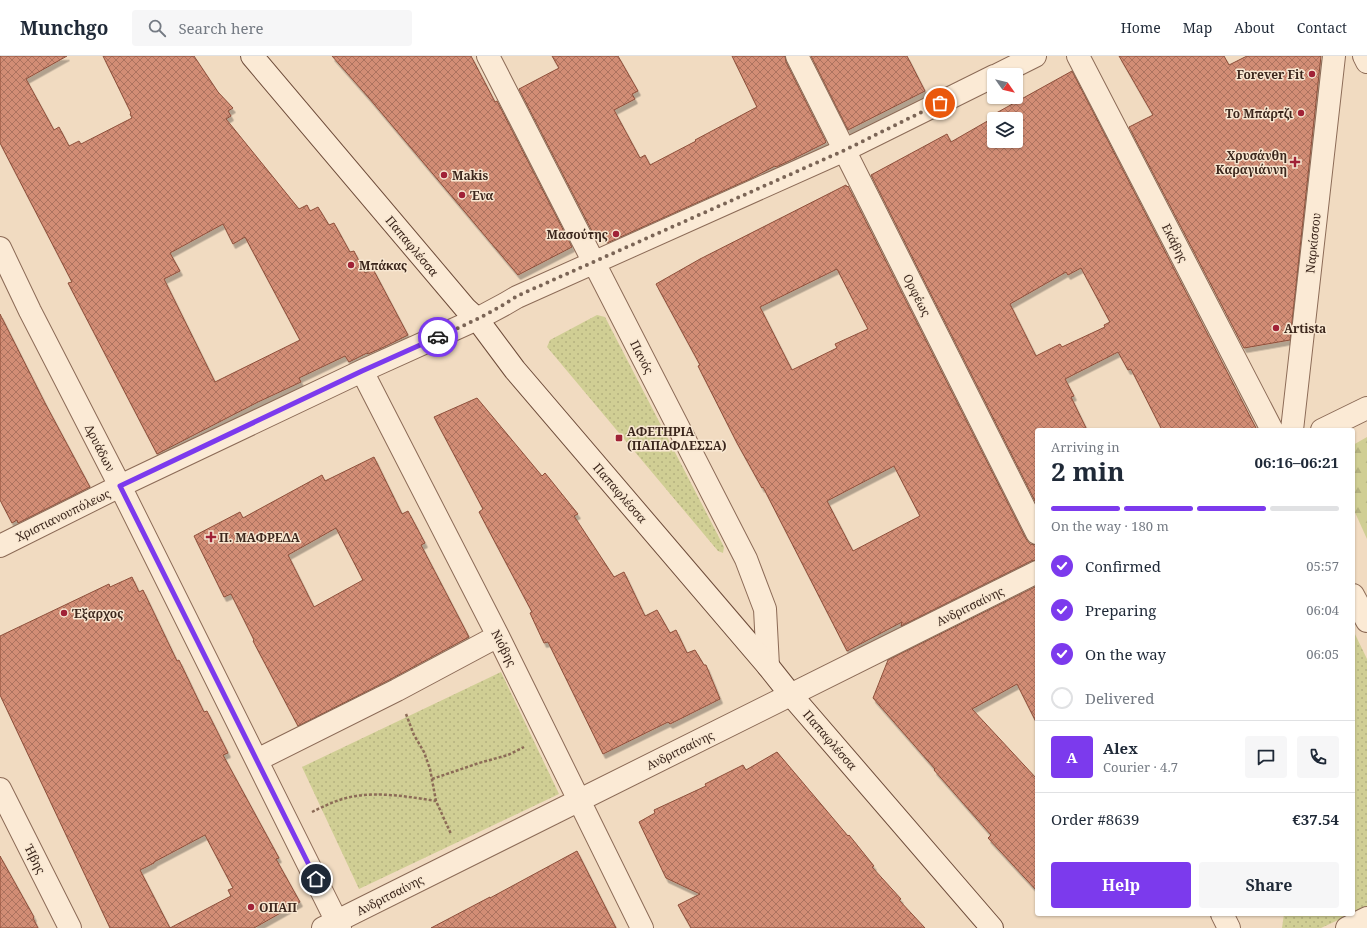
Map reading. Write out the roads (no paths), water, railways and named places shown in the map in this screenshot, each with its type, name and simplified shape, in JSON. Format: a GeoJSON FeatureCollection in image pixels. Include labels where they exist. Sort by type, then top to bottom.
{"type":"FeatureCollection","features":[{"type":"Feature","properties":{"kind":"street","name":"Παπαφλέσσα"},"geometry":{"type":"LineString","coordinates":[[252,56],[466,309],[477,319],[515,370],[768,666],[791,695],[992,928]]}},
{"type":"Feature","properties":{"kind":"street","name":"Πανός"},"geometry":{"type":"LineString","coordinates":[[488,56],[746,559],[765,609],[768,666]]}},
{"type":"Feature","properties":{"kind":"street","name":"Ορφέως"},"geometry":{"type":"LineString","coordinates":[[797,56],[1035,529]]}},
{"type":"Feature","properties":{"kind":"street","name":"Χριστιανουπόλεως"},"geometry":{"type":"LineString","coordinates":[[1011,68],[1035,56]]}},
{"type":"Feature","properties":{"kind":"street","name":"Εκάβης"},"geometry":{"type":"LineString","coordinates":[[1078,56],[1271,428]]}},
{"type":"Feature","properties":{"kind":"street","name":"Ναρκίσσου"},"geometry":{"type":"LineString","coordinates":[[1292,428],[1334,56]]}},
{"type":"Feature","properties":{"kind":"street"},"geometry":{"type":"LineString","coordinates":[[1364,56],[1367,62]]}},
{"type":"Feature","properties":{"kind":"street","name":"Χριστιανουπόλεως"},"geometry":{"type":"LineString","coordinates":[[0,546],[120,486],[362,371],[477,319],[517,296],[845,150],[987,80]]}},
{"type":"Feature","properties":{"kind":"street","name":"Δρυάδων"},"geometry":{"type":"LineString","coordinates":[[0,248],[30,311],[120,486],[257,760],[288,824],[333,926]]}},
{"type":"Feature","properties":{"kind":"street","name":"Νιόβης"},"geometry":{"type":"LineString","coordinates":[[362,371],[498,636],[642,928]]}},
{"type":"Feature","properties":{"kind":"street"},"geometry":{"type":"LineString","coordinates":[[1326,428],[1367,408]]}},
{"type":"Feature","properties":{"kind":"street","name":"Ανδριτσαίνης"},"geometry":{"type":"LineString","coordinates":[[333,926],[578,800],[1035,573]]}},
{"type":"Feature","properties":{"kind":"street"},"geometry":{"type":"LineString","coordinates":[[1355,599],[1367,621]]}},
{"type":"Feature","properties":{"kind":"street"},"geometry":{"type":"LineString","coordinates":[[257,760],[397,690],[498,636]]}},
{"type":"Feature","properties":{"kind":"street","name":"Ήβης"},"geometry":{"type":"LineString","coordinates":[[0,789],[70,928]]}},
{"type":"Feature","properties":{"kind":"street"},"geometry":{"type":"LineString","coordinates":[[1223,916],[1229,928]]}},
{"type":"Feature","properties":{"kind":"street"},"geometry":{"type":"LineString","coordinates":[[1236,928],[1238,916]]}},
{"type":"Feature","properties":{"kind":"street"},"geometry":{"type":"LineString","coordinates":[[1347,928],[1367,918]]}},
{"type":"Feature","properties":{"kind":"place","name":"Forever Fit"},"geometry":{"type":"Point","coordinates":[1312,74]}},
{"type":"Feature","properties":{"kind":"place","name":"Το Μπάρτζι"},"geometry":{"type":"Point","coordinates":[1301,113]}},
{"type":"Feature","properties":{"kind":"place","name":"Χρυσάνθη Καραγιάννη"},"geometry":{"type":"Point","coordinates":[1295,162]}},
{"type":"Feature","properties":{"kind":"place","name":"Makis"},"geometry":{"type":"Point","coordinates":[444,175]}},
{"type":"Feature","properties":{"kind":"place","name":"Ένα"},"geometry":{"type":"Point","coordinates":[462,195]}},
{"type":"Feature","properties":{"kind":"place","name":"Μασούτης"},"geometry":{"type":"Point","coordinates":[616,234]}},
{"type":"Feature","properties":{"kind":"place","name":"Μπάκας"},"geometry":{"type":"Point","coordinates":[351,265]}},
{"type":"Feature","properties":{"kind":"place","name":"Artista"},"geometry":{"type":"Point","coordinates":[1276,328]}},
{"type":"Feature","properties":{"kind":"place","name":"ΑΦΕΤΗΡΙΑ (ΠΑΠΑΦΛΕΣΣΑ)"},"geometry":{"type":"Point","coordinates":[619,438]}},
{"type":"Feature","properties":{"kind":"place","name":"Π. ΜΑΦΡΕΔΑ"},"geometry":{"type":"Point","coordinates":[211,537]}},
{"type":"Feature","properties":{"kind":"place","name":"Έξαρχος"},"geometry":{"type":"Point","coordinates":[64,613]}},
{"type":"Feature","properties":{"kind":"place","name":"ΟΠΑΠ"},"geometry":{"type":"Point","coordinates":[251,907]}}]}
